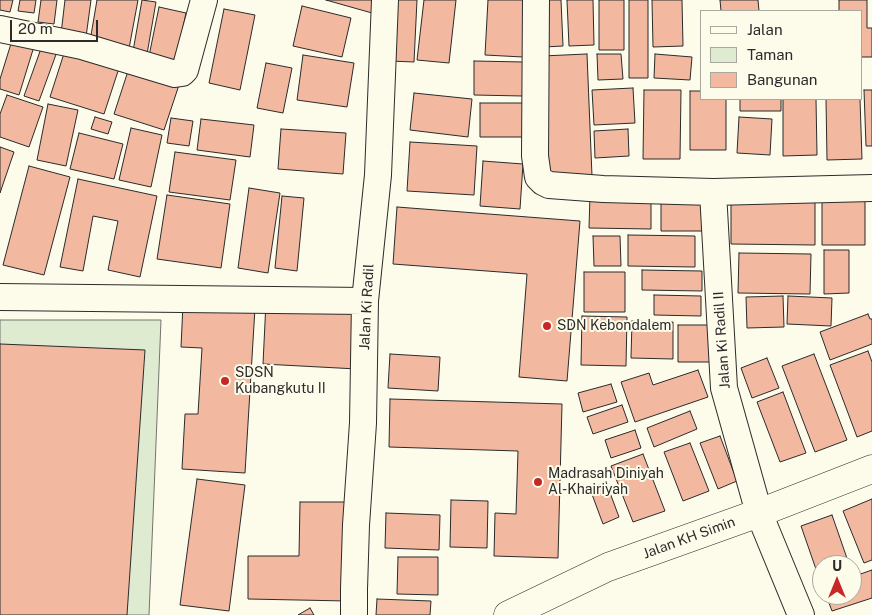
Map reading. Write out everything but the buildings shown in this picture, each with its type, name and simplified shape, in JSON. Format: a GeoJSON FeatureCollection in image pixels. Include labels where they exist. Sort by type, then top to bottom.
{"type":"FeatureCollection","features":[{"type":"Feature","properties":{"kind":"street"},"geometry":{"type":"LineString","coordinates":[[0,29],[82,46],[176,74],[182,74],[185,70],[204,0]]}},
{"type":"Feature","properties":{"kind":"street","name":"Jalan Ki Radil"},"geometry":{"type":"LineString","coordinates":[[354,615],[356,525],[363,423],[365,300],[378,175],[385,0]]}},
{"type":"Feature","properties":{"kind":"street"},"geometry":{"type":"LineString","coordinates":[[536,0],[535,156],[538,177],[542,182],[549,185],[603,189],[713,192],[872,188]]}},
{"type":"Feature","properties":{"kind":"street","name":"Jalan Ki Radil II"},"geometry":{"type":"LineString","coordinates":[[713,192],[724,388],[759,513],[801,615]]}},
{"type":"Feature","properties":{"kind":"street"},"geometry":{"type":"LineString","coordinates":[[0,297],[365,300]]}},
{"type":"Feature","properties":{"kind":"street","name":"Jalan KH Simin"},"geometry":{"type":"LineString","coordinates":[[508,615],[608,568],[759,513],[872,468]]}},
{"type":"Feature","properties":{"kind":"green space"},"geometry":{"type":"Polygon","coordinates":[[[0,320],[161,320],[149,615],[0,615],[0,320]]]}},
{"type":"Feature","properties":{"kind":"place","name":"SDN Kebondalem"},"geometry":{"type":"Point","coordinates":[547,326]}},
{"type":"Feature","properties":{"kind":"place","name":"SDSN Kubangkutu II"},"geometry":{"type":"Point","coordinates":[225,381]}},
{"type":"Feature","properties":{"kind":"place","name":"Madrasah Diniyah Al-Khairiyah"},"geometry":{"type":"Point","coordinates":[538,482]}}]}
